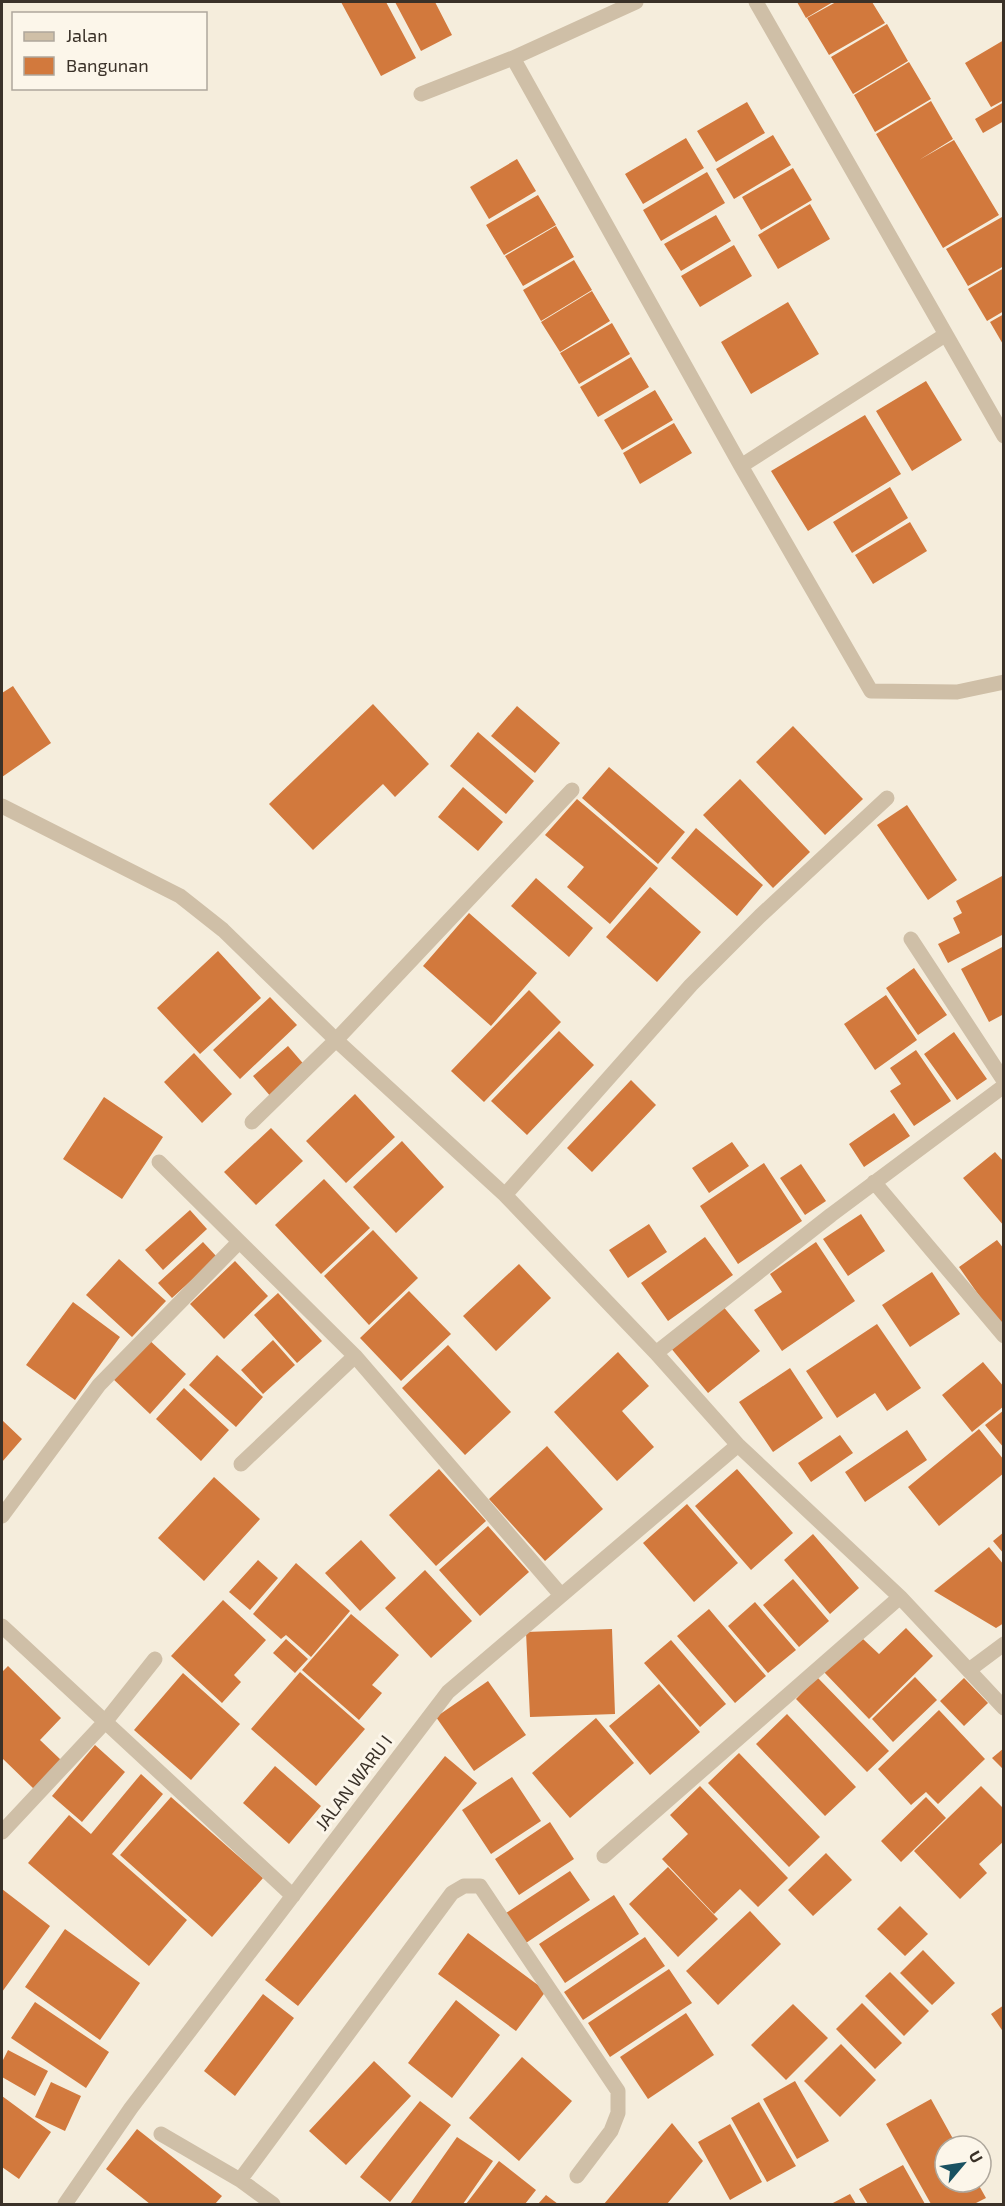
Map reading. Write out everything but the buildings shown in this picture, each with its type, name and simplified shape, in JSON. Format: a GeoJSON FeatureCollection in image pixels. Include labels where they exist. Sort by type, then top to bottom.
{"type":"FeatureCollection","features":[{"type":"Feature","properties":{"kind":"street"},"geometry":{"type":"LineString","coordinates":[[421,94],[513,58],[636,2]]}},
{"type":"Feature","properties":{"kind":"street"},"geometry":{"type":"LineString","coordinates":[[756,2],[1004,436]]}},
{"type":"Feature","properties":{"kind":"street"},"geometry":{"type":"LineString","coordinates":[[513,58],[741,466],[871,691],[957,692],[1004,682]]}},
{"type":"Feature","properties":{"kind":"street"},"geometry":{"type":"LineString","coordinates":[[741,466],[945,335]]}},
{"type":"Feature","properties":{"kind":"street"},"geometry":{"type":"LineString","coordinates":[[252,1122],[336,1041],[572,790]]}},
{"type":"Feature","properties":{"kind":"street"},"geometry":{"type":"LineString","coordinates":[[505,1196],[692,985],[760,916],[887,798]]}},
{"type":"Feature","properties":{"kind":"street"},"geometry":{"type":"LineString","coordinates":[[2,806],[180,896],[223,930],[336,1041],[505,1196],[656,1353],[738,1445],[900,1597],[1004,1708]]}},
{"type":"Feature","properties":{"kind":"street"},"geometry":{"type":"LineString","coordinates":[[911,939],[1004,1081]]}},
{"type":"Feature","properties":{"kind":"street"},"geometry":{"type":"LineString","coordinates":[[656,1353],[874,1182],[1004,1086]]}},
{"type":"Feature","properties":{"kind":"street"},"geometry":{"type":"LineString","coordinates":[[159,1162],[355,1356],[561,1595]]}},
{"type":"Feature","properties":{"kind":"street"},"geometry":{"type":"LineString","coordinates":[[874,1182],[1004,1336]]}},
{"type":"Feature","properties":{"kind":"street"},"geometry":{"type":"LineString","coordinates":[[2,1515],[99,1385],[239,1242]]}},
{"type":"Feature","properties":{"kind":"street"},"geometry":{"type":"LineString","coordinates":[[241,1464],[355,1356]]}},
{"type":"Feature","properties":{"kind":"street","name":"JALAN WARU I"},"geometry":{"type":"LineString","coordinates":[[65,2205],[131,2108],[448,1692],[738,1445]]}},
{"type":"Feature","properties":{"kind":"street"},"geometry":{"type":"LineString","coordinates":[[604,1856],[900,1597]]}},
{"type":"Feature","properties":{"kind":"street"},"geometry":{"type":"LineString","coordinates":[[2,1626],[293,1896]]}},
{"type":"Feature","properties":{"kind":"street"},"geometry":{"type":"LineString","coordinates":[[969,1670],[1004,1644]]}},
{"type":"Feature","properties":{"kind":"street"},"geometry":{"type":"LineString","coordinates":[[2,1832],[105,1722],[155,1659]]}},
{"type":"Feature","properties":{"kind":"street"},"geometry":{"type":"LineString","coordinates":[[240,2180],[452,1893],[464,1886],[480,1886],[618,2091],[618,2113],[611,2131],[577,2176]]}},
{"type":"Feature","properties":{"kind":"street"},"geometry":{"type":"LineString","coordinates":[[161,2134],[240,2180],[273,2205]]}}]}
